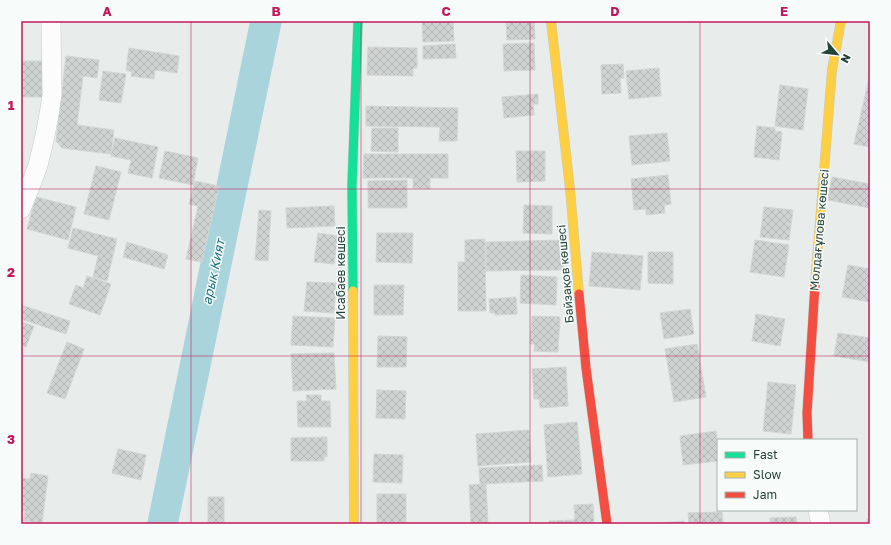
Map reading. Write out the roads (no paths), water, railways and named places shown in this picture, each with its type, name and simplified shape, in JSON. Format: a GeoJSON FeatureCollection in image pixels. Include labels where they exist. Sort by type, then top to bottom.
{"type":"FeatureCollection","features":[{"type":"Feature","properties":{"kind":"street"},"geometry":{"type":"LineString","coordinates":[[21,209],[37,166],[45,137],[52,95],[51,21]]}},
{"type":"Feature","properties":{"kind":"street","name":"Исабаев көшесі"},"geometry":{"type":"LineString","coordinates":[[354,524],[352,185],[358,21]]}},
{"type":"Feature","properties":{"kind":"street","name":"Байзақов көшесі"},"geometry":{"type":"LineString","coordinates":[[551,21],[570,189],[586,368],[607,524]]}},
{"type":"Feature","properties":{"kind":"street","name":"Молдағұлова көшесі"},"geometry":{"type":"LineString","coordinates":[[808,439],[807,413],[812,319],[832,70],[840,21]]}},
{"type":"Feature","properties":{"kind":"street"},"geometry":{"type":"LineString","coordinates":[[818,511],[821,524]]}},
{"type":"Feature","properties":{"kind":"water","name":"арык Кият"},"geometry":{"type":"Polygon","coordinates":[[[250,21],[282,21],[178,524],[147,524],[250,21]]]}}]}
